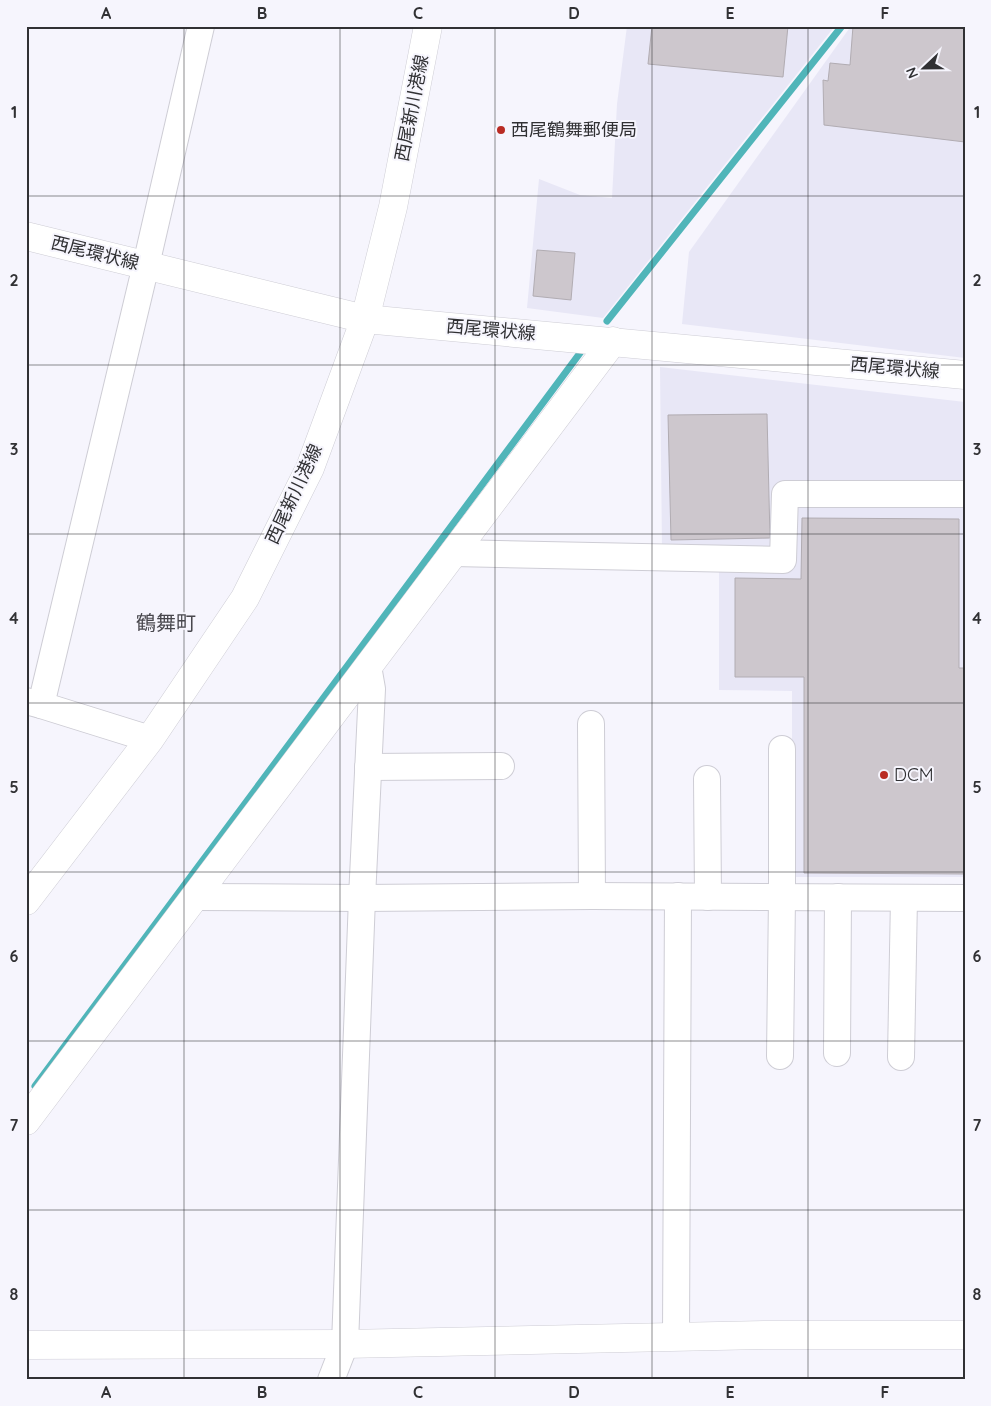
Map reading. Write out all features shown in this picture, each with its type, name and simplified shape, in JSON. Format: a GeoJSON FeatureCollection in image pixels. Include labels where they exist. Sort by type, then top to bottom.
{"type":"FeatureCollection","features":[{"type":"Feature","properties":{"kind":"main road","name":"西尾新川港線"},"geometry":{"type":"LineString","coordinates":[[26,901],[150,739],[245,598],[310,468],[365,319],[393,207],[428,26]]}},
{"type":"Feature","properties":{"kind":"main road","name":"西尾環状線"},"geometry":{"type":"LineString","coordinates":[[26,236],[365,319],[965,374]]}},
{"type":"Feature","properties":{"kind":"main road"},"geometry":{"type":"LineString","coordinates":[[26,1121],[613,341]]}},
{"type":"Feature","properties":{"kind":"main road"},"geometry":{"type":"LineString","coordinates":[[26,1345],[345,1344],[765,1335],[965,1335]]}},
{"type":"Feature","properties":{"kind":"street"},"geometry":{"type":"LineString","coordinates":[[150,739],[34,703],[146,265],[200,26]]}},
{"type":"Feature","properties":{"kind":"street"},"geometry":{"type":"LineString","coordinates":[[453,553],[783,560],[785,494],[965,494]]}},
{"type":"Feature","properties":{"kind":"street"},"geometry":{"type":"LineString","coordinates":[[331,1380],[345,1344],[372,689],[368,666]]}},
{"type":"Feature","properties":{"kind":"street"},"geometry":{"type":"LineString","coordinates":[[590,724],[592,896]]}},
{"type":"Feature","properties":{"kind":"street"},"geometry":{"type":"LineString","coordinates":[[780,1056],[782,749]]}},
{"type":"Feature","properties":{"kind":"street"},"geometry":{"type":"LineString","coordinates":[[368,767],[501,766]]}},
{"type":"Feature","properties":{"kind":"street"},"geometry":{"type":"LineString","coordinates":[[707,779],[708,897]]}},
{"type":"Feature","properties":{"kind":"street"},"geometry":{"type":"LineString","coordinates":[[195,896],[362,898],[592,896],[965,898]]}},
{"type":"Feature","properties":{"kind":"street"},"geometry":{"type":"LineString","coordinates":[[676,1337],[678,896]]}},
{"type":"Feature","properties":{"kind":"street"},"geometry":{"type":"LineString","coordinates":[[837,1053],[838,897]]}},
{"type":"Feature","properties":{"kind":"street"},"geometry":{"type":"LineString","coordinates":[[901,1057],[904,898]]}},
{"type":"Feature","properties":{"kind":"shaded area"},"geometry":{"type":"Polygon","coordinates":[[[627,26],[835,26],[603,318],[527,308],[539,179],[580,195],[612,198],[617,104],[627,26]]]}},
{"type":"Feature","properties":{"kind":"shaded area"},"geometry":{"type":"Polygon","coordinates":[[[851,26],[965,26],[965,358],[682,324],[689,252],[851,26]]]}},
{"type":"Feature","properties":{"kind":"shaded area"},"geometry":{"type":"Polygon","coordinates":[[[660,367],[965,402],[965,877],[792,877],[792,691],[719,690],[719,550],[662,549],[660,367]]]}},
{"type":"Feature","properties":{"kind":"building"},"geometry":{"type":"Polygon","coordinates":[[[652,26],[788,26],[783,77],[648,64],[652,26]]]}},
{"type":"Feature","properties":{"kind":"building"},"geometry":{"type":"Polygon","coordinates":[[[853,26],[965,26],[965,142],[824,125],[823,80],[828,81],[830,63],[850,65],[853,26]]]}},
{"type":"Feature","properties":{"kind":"building"},"geometry":{"type":"Polygon","coordinates":[[[537,250],[575,253],[571,300],[533,296],[537,250]]]}},
{"type":"Feature","properties":{"kind":"building"},"geometry":{"type":"Polygon","coordinates":[[[767,414],[770,538],[671,540],[668,415],[767,414]]]}},
{"type":"Feature","properties":{"kind":"building","name":"DCM"},"geometry":{"type":"Polygon","coordinates":[[[802,518],[959,519],[959,668],[965,668],[965,874],[804,873],[804,677],[735,677],[735,578],[801,579],[802,518]]]}},
{"type":"Feature","properties":{"kind":"waterway"},"geometry":{"type":"LineString","coordinates":[[607,321],[842,26]]}},
{"type":"Feature","properties":{"kind":"waterway"},"geometry":{"type":"LineString","coordinates":[[35,1086],[583,349]]}},
{"type":"Feature","properties":{"kind":"place","name":"西尾鶴舞郵便局"},"geometry":{"type":"Point","coordinates":[501,130]}},
{"type":"Feature","properties":{"kind":"place","name":"DCM"},"geometry":{"type":"Point","coordinates":[884,775]}},
{"type":"Feature","properties":{"kind":"district","name":"鶴舞町"},"geometry":{"type":"Point","coordinates":[166,623]}}]}
